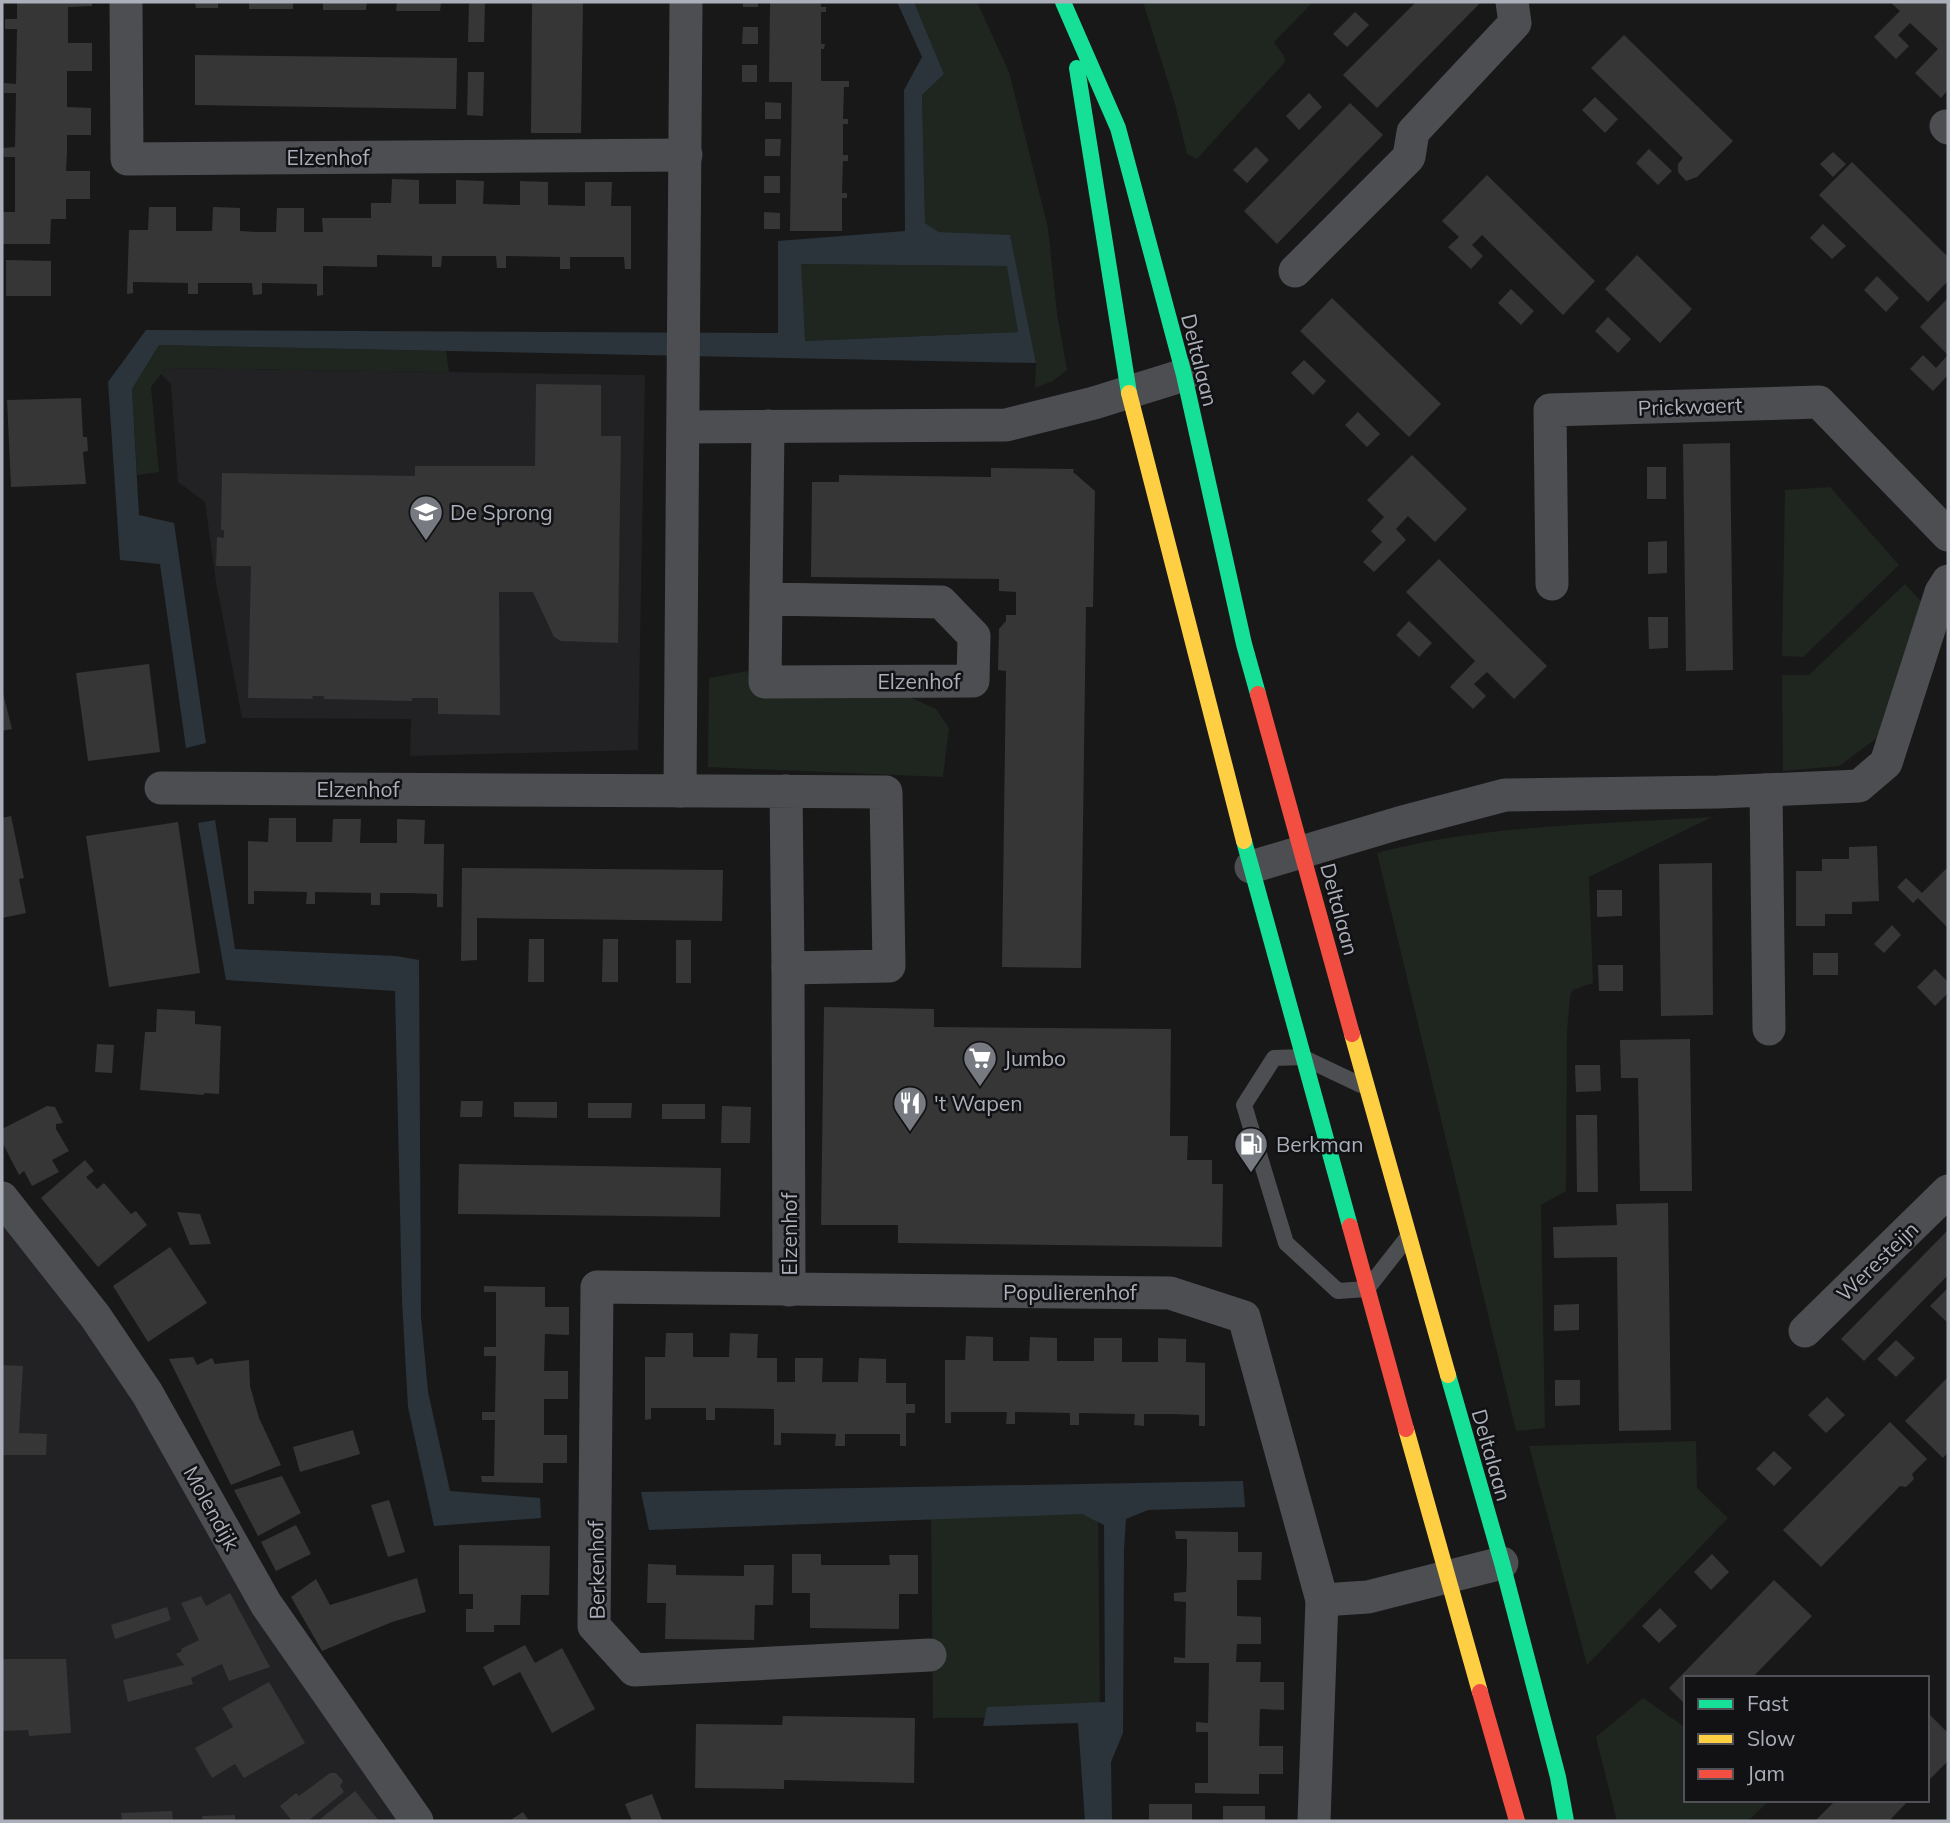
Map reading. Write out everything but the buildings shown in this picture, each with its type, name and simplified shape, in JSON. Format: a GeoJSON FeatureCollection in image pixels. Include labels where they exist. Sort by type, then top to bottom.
{"type":"FeatureCollection","features":[{"type":"Feature","properties":{"kind":"street","name":"Elzenhof"},"geometry":{"type":"LineString","coordinates":[[126,2],[127,159],[686,155]]}},
{"type":"Feature","properties":{"kind":"street"},"geometry":{"type":"LineString","coordinates":[[680,791],[686,2]]}},
{"type":"Feature","properties":{"kind":"street"},"geometry":{"type":"LineString","coordinates":[[1296,271],[1409,156],[1412,132],[1515,23],[1512,2]]}},
{"type":"Feature","properties":{"kind":"street","name":"Deltalaan"},"geometry":{"type":"LineString","coordinates":[[1065,6],[1118,128],[1184,375],[1244,644],[1366,1088],[1502,1563],[1558,1777],[1566,1821]]}},
{"type":"Feature","properties":{"kind":"street","name":"Deltalaan"},"geometry":{"type":"LineString","coordinates":[[1065,6],[1129,393],[1302,1057],[1517,1821]]}},
{"type":"Feature","properties":{"kind":"street"},"geometry":{"type":"LineString","coordinates":[[684,427],[1006,425],[1129,393],[1184,375]]}},
{"type":"Feature","properties":{"kind":"street","name":"Prickwaert"},"geometry":{"type":"LineString","coordinates":[[1552,584],[1550,410],[1819,402],[1948,535]]}},
{"type":"Feature","properties":{"kind":"street","name":"Elzenhof"},"geometry":{"type":"LineString","coordinates":[[766,599],[941,603],[974,636],[973,681],[765,682],[768,426]]}},
{"type":"Feature","properties":{"kind":"street"},"geometry":{"type":"LineString","coordinates":[[1251,867],[1505,795],[1859,786],[1886,763],[1941,592],[1948,581]]}},
{"type":"Feature","properties":{"kind":"street","name":"Elzenhof"},"geometry":{"type":"LineString","coordinates":[[161,788],[886,792],[888,966],[788,968]]}},
{"type":"Feature","properties":{"kind":"street"},"geometry":{"type":"LineString","coordinates":[[1766,790],[1769,1029]]}},
{"type":"Feature","properties":{"kind":"street","name":"Elzenhof"},"geometry":{"type":"LineString","coordinates":[[786,791],[789,1290]]}},
{"type":"Feature","properties":{"kind":"street","name":"Weresteijn"},"geometry":{"type":"LineString","coordinates":[[1805,1331],[1948,1191]]}},
{"type":"Feature","properties":{"kind":"street","name":"Molendijk"},"geometry":{"type":"LineString","coordinates":[[2,1198],[95,1316],[147,1393],[266,1604],[417,1821]]}},
{"type":"Feature","properties":{"kind":"street","name":"Populierenhof"},"geometry":{"type":"LineString","coordinates":[[597,1287],[1170,1293],[1244,1317],[1322,1600],[1314,1821]]}},
{"type":"Feature","properties":{"kind":"street","name":"Berkenhof"},"geometry":{"type":"LineString","coordinates":[[597,1287],[594,1626],[602,1635],[635,1670],[930,1655]]}},
{"type":"Feature","properties":{"kind":"street"},"geometry":{"type":"LineString","coordinates":[[1322,1600],[1368,1597],[1502,1563]]}},
{"type":"Feature","properties":{"kind":"lane"},"geometry":{"type":"LineString","coordinates":[[1366,1088],[1302,1057],[1274,1058],[1244,1105],[1286,1243],[1338,1291],[1367,1289],[1409,1236]]}},
{"type":"Feature","properties":{"kind":"shaded area"},"geometry":{"type":"Polygon","coordinates":[[[897,2],[914,2],[944,74],[922,95],[925,223],[939,232],[1010,235],[1036,363],[159,345],[132,389],[139,515],[174,523],[206,743],[186,748],[160,564],[120,560],[108,382],[146,330],[778,333],[778,241],[905,231],[904,90],[922,57],[897,2]],[[801,264],[805,341],[1018,332],[1007,266],[801,264]]]}},
{"type":"Feature","properties":{"kind":"shaded area"},"geometry":{"type":"Polygon","coordinates":[[[914,2],[977,2],[1009,72],[1048,228],[1057,313],[1067,370],[1053,381],[1035,388],[1036,363],[1010,236],[939,232],[925,223],[922,95],[944,74],[914,2]]]}},
{"type":"Feature","properties":{"kind":"shaded area"},"geometry":{"type":"Polygon","coordinates":[[[1143,2],[1313,2],[1274,42],[1285,62],[1197,159],[1187,154],[1175,104],[1143,2]]]}},
{"type":"Feature","properties":{"kind":"shaded area"},"geometry":{"type":"Polygon","coordinates":[[[800,264],[1008,266],[1018,332],[804,341],[800,264]]]}},
{"type":"Feature","properties":{"kind":"shaded area"},"geometry":{"type":"Polygon","coordinates":[[[159,345],[446,351],[449,372],[166,368],[151,387],[159,472],[137,475],[132,389],[159,345]]]}},
{"type":"Feature","properties":{"kind":"shaded area","name":"De Sprong"},"geometry":{"type":"Polygon","coordinates":[[[166,368],[645,375],[638,750],[410,756],[411,719],[242,718],[216,582],[205,502],[178,482],[171,384],[161,374],[166,368]]]}},
{"type":"Feature","properties":{"kind":"shaded area"},"geometry":{"type":"Polygon","coordinates":[[[1830,487],[1899,565],[1803,657],[1782,656],[1785,490],[1830,487]]]}},
{"type":"Feature","properties":{"kind":"shaded area"},"geometry":{"type":"Polygon","coordinates":[[[1905,584],[1925,606],[1877,738],[1839,766],[1783,771],[1782,675],[1809,675],[1905,584]]]}},
{"type":"Feature","properties":{"kind":"shaded area"},"geometry":{"type":"Polygon","coordinates":[[[748,671],[751,692],[905,695],[936,709],[949,728],[943,777],[708,767],[709,678],[748,671]]]}},
{"type":"Feature","properties":{"kind":"shaded area"},"geometry":{"type":"Polygon","coordinates":[[[1712,817],[1589,877],[1593,983],[1573,990],[1570,995],[1567,1031],[1566,1191],[1541,1205],[1545,1428],[1516,1431],[1377,853],[1500,831],[1712,817]]]}},
{"type":"Feature","properties":{"kind":"shaded area"},"geometry":{"type":"Polygon","coordinates":[[[215,820],[235,949],[396,956],[419,960],[421,1316],[428,1392],[450,1491],[540,1498],[541,1518],[434,1526],[408,1407],[402,1300],[395,991],[226,980],[198,823],[215,820]]]}},
{"type":"Feature","properties":{"kind":"shaded area"},"geometry":{"type":"Polygon","coordinates":[[[2,1215],[144,1396],[419,1821],[2,1821],[2,1215]]]}},
{"type":"Feature","properties":{"kind":"shaded area"},"geometry":{"type":"Polygon","coordinates":[[[1696,1441],[1697,1488],[1728,1518],[1587,1665],[1529,1446],[1696,1441]]]}},
{"type":"Feature","properties":{"kind":"shaded area"},"geometry":{"type":"Polygon","coordinates":[[[1243,1481],[1245,1507],[1148,1510],[1126,1519],[1123,1733],[1111,1762],[1112,1821],[1085,1821],[1078,1723],[983,1726],[987,1707],[1105,1702],[1104,1525],[1082,1514],[649,1530],[641,1492],[1243,1481]]]}},
{"type":"Feature","properties":{"kind":"shaded area"},"geometry":{"type":"Polygon","coordinates":[[[1098,1507],[1100,1717],[933,1718],[931,1508],[1098,1507]]]}},
{"type":"Feature","properties":{"kind":"shaded area"},"geometry":{"type":"Polygon","coordinates":[[[1643,1698],[1684,1727],[1684,1802],[1768,1802],[1748,1821],[1617,1821],[1596,1737],[1643,1698]]]}},
{"type":"Feature","properties":{"kind":"traffic: fast"},"geometry":{"type":"LineString","coordinates":[[1063,2],[1118,128],[1184,375],[1244,644],[1258,694]]}},
{"type":"Feature","properties":{"kind":"traffic: fast"},"geometry":{"type":"LineString","coordinates":[[1077,68],[1129,393]]}},
{"type":"Feature","properties":{"kind":"traffic: fast"},"geometry":{"type":"LineString","coordinates":[[1244,841],[1350,1226]]}},
{"type":"Feature","properties":{"kind":"traffic: fast"},"geometry":{"type":"LineString","coordinates":[[1448,1375],[1502,1563],[1558,1777],[1566,1821]]}},
{"type":"Feature","properties":{"kind":"traffic: slow"},"geometry":{"type":"LineString","coordinates":[[1129,393],[1244,841]]}},
{"type":"Feature","properties":{"kind":"traffic: slow"},"geometry":{"type":"LineString","coordinates":[[1352,1034],[1448,1375]]}},
{"type":"Feature","properties":{"kind":"traffic: slow"},"geometry":{"type":"LineString","coordinates":[[1406,1429],[1480,1692]]}},
{"type":"Feature","properties":{"kind":"traffic: jam"},"geometry":{"type":"LineString","coordinates":[[1258,694],[1352,1034]]}},
{"type":"Feature","properties":{"kind":"traffic: jam"},"geometry":{"type":"LineString","coordinates":[[1350,1226],[1406,1429]]}},
{"type":"Feature","properties":{"kind":"traffic: jam"},"geometry":{"type":"LineString","coordinates":[[1480,1692],[1517,1821]]}},
{"type":"Feature","properties":{"kind":"place","name":"De Sprong"},"geometry":{"type":"Point","coordinates":[426,542]}},
{"type":"Feature","properties":{"kind":"place","name":"Jumbo"},"geometry":{"type":"Point","coordinates":[980,1088]}},
{"type":"Feature","properties":{"kind":"place","name":"'t Wapen"},"geometry":{"type":"Point","coordinates":[910,1133]}},
{"type":"Feature","properties":{"kind":"place","name":"Berkman"},"geometry":{"type":"Point","coordinates":[1251,1174]}}]}
